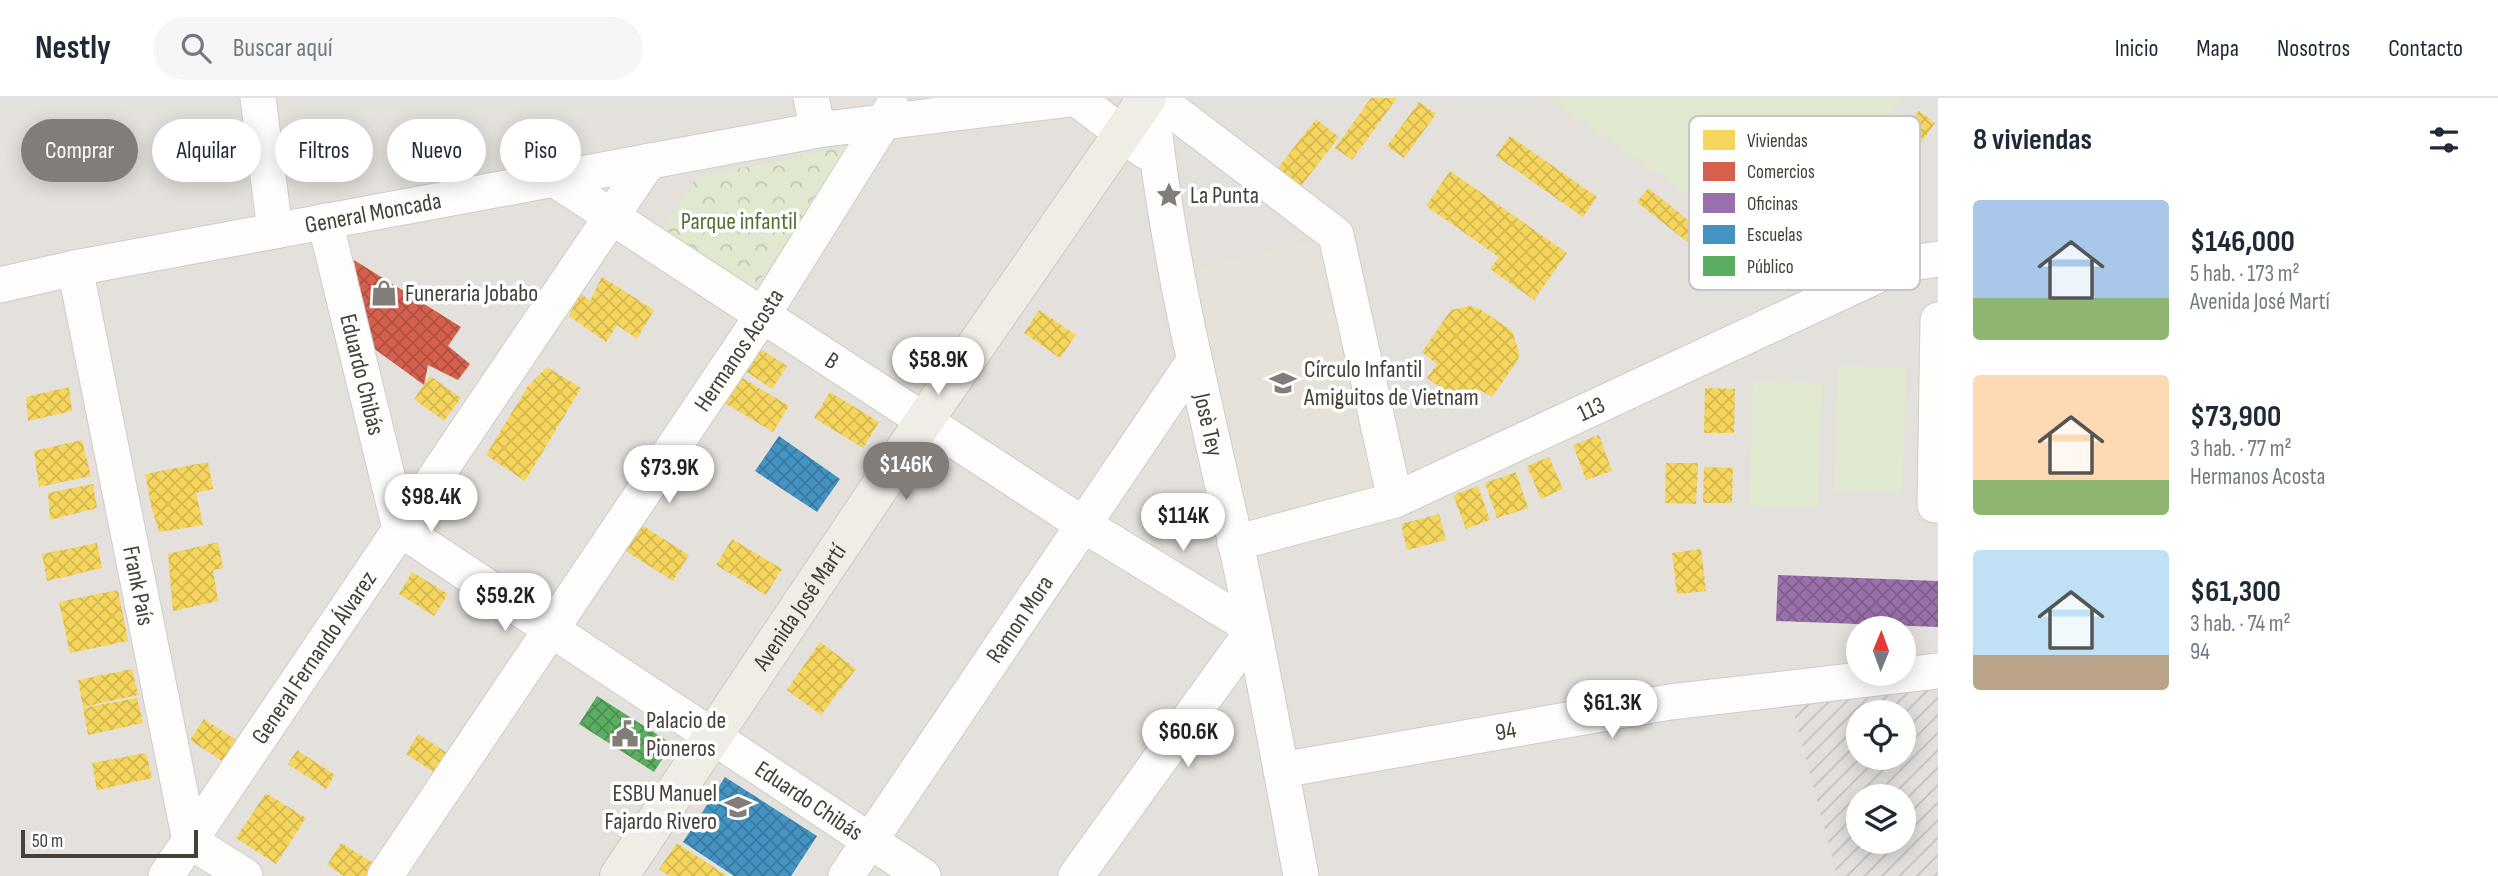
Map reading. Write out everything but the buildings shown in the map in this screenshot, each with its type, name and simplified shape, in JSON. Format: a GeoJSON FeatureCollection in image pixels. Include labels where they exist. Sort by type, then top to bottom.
{"type":"FeatureCollection","features":[{"type":"Feature","properties":{"kind":"main road","name":"Avenida José Martí"},"geometry":{"type":"LineString","coordinates":[[619,876],[924,421],[1149,98]]}},
{"type":"Feature","properties":{"kind":"street"},"geometry":{"type":"LineString","coordinates":[[258,98],[275,230]]}},
{"type":"Feature","properties":{"kind":"street"},"geometry":{"type":"LineString","coordinates":[[1077,98],[1157,160]]}},
{"type":"Feature","properties":{"kind":"street","name":"General Moncada"},"geometry":{"type":"LineString","coordinates":[[581,174],[649,161],[815,114],[1077,98]]}},
{"type":"Feature","properties":{"kind":"street","name":"Josè Tey"},"geometry":{"type":"LineString","coordinates":[[1149,98],[1157,160],[1194,361],[1254,629],[1301,876]]}},
{"type":"Feature","properties":{"kind":"street"},"geometry":{"type":"LineString","coordinates":[[1156,98],[1336,235],[1395,500]]}},
{"type":"Feature","properties":{"kind":"street","name":"Hermanos Acosta"},"geometry":{"type":"LineString","coordinates":[[385,876],[762,316],[891,110]]}},
{"type":"Feature","properties":{"kind":"street","name":"General Fernando Álvarez"},"geometry":{"type":"LineString","coordinates":[[166,876],[649,161]]}},
{"type":"Feature","properties":{"kind":"street","name":"General Moncada"},"geometry":{"type":"LineString","coordinates":[[0,285],[75,268],[538,182]]}},
{"type":"Feature","properties":{"kind":"street","name":"B"},"geometry":{"type":"LineString","coordinates":[[558,182],[1084,526],[1254,629]]}},
{"type":"Feature","properties":{"kind":"street","name":"Eduardo Chibás"},"geometry":{"type":"LineString","coordinates":[[325,221],[400,529],[923,876]]}},
{"type":"Feature","properties":{"kind":"street","name":"113"},"geometry":{"type":"LineString","coordinates":[[1920,262],[1938,259]]}},
{"type":"Feature","properties":{"kind":"street","name":"Frank País"},"geometry":{"type":"LineString","coordinates":[[75,268],[190,841]]}},
{"type":"Feature","properties":{"kind":"street","name":"113"},"geometry":{"type":"LineString","coordinates":[[1235,543],[1395,500],[1846,290]]}},
{"type":"Feature","properties":{"kind":"street"},"geometry":{"type":"LineString","coordinates":[[1935,505],[1938,320]]}},
{"type":"Feature","properties":{"kind":"street","name":"Ramon Mora"},"geometry":{"type":"LineString","coordinates":[[846,876],[1194,361]]}},
{"type":"Feature","properties":{"kind":"street"},"geometry":{"type":"LineString","coordinates":[[1076,876],[1254,629]]}},
{"type":"Feature","properties":{"kind":"street","name":"94"},"geometry":{"type":"LineString","coordinates":[[1281,770],[1670,702],[1938,671]]}},
{"type":"Feature","properties":{"kind":"street"},"geometry":{"type":"LineString","coordinates":[[190,841],[245,876]]}},
{"type":"Feature","properties":{"kind":"shaded area"},"geometry":{"type":"Polygon","coordinates":[[[0,98],[1938,98],[1938,876],[0,876],[0,98]]]}},
{"type":"Feature","properties":{"kind":"shaded area","name":"Círculo Infantil Amiguitos de Vietnam"},"geometry":{"type":"Polygon","coordinates":[[[1318,240],[1379,494],[1247,526],[1186,271],[1318,240]]]}},
{"type":"Feature","properties":{"kind":"shaded area"},"geometry":{"type":"Polygon","coordinates":[[[1938,685],[1938,876],[1837,876],[1791,702],[1938,685]]]}},
{"type":"Feature","properties":{"kind":"green space"},"geometry":{"type":"Polygon","coordinates":[[[1548,98],[1902,98],[1889,116],[1689,116],[1689,195],[1548,98]]]}},
{"type":"Feature","properties":{"kind":"green space","name":"Parque infantil"},"geometry":{"type":"Polygon","coordinates":[[[851,145],[752,292],[661,232],[697,177],[851,145]]]}},
{"type":"Feature","properties":{"kind":"green space"},"geometry":{"type":"Polygon","coordinates":[[[1838,366],[1906,368],[1902,493],[1834,491],[1838,366]]]}},
{"type":"Feature","properties":{"kind":"green space"},"geometry":{"type":"Polygon","coordinates":[[[1753,381],[1822,383],[1818,508],[1749,506],[1753,381]]]}},
{"type":"Feature","properties":{"kind":"place","name":"La Punta"},"geometry":{"type":"Point","coordinates":[1169,195]}},
{"type":"Feature","properties":{"kind":"place","name":"Funeraria Jobabo"},"geometry":{"type":"Point","coordinates":[384,293]}},
{"type":"Feature","properties":{"kind":"place","name":"Círculo Infantil Amiguitos de Vietnam"},"geometry":{"type":"Point","coordinates":[1283,383]}},
{"type":"Feature","properties":{"kind":"place","name":"Palacio de Pioneros"},"geometry":{"type":"Point","coordinates":[625,734]}},
{"type":"Feature","properties":{"kind":"place","name":"ESBU Manuel Fajardo Rivero"},"geometry":{"type":"Point","coordinates":[738,807]}}]}
